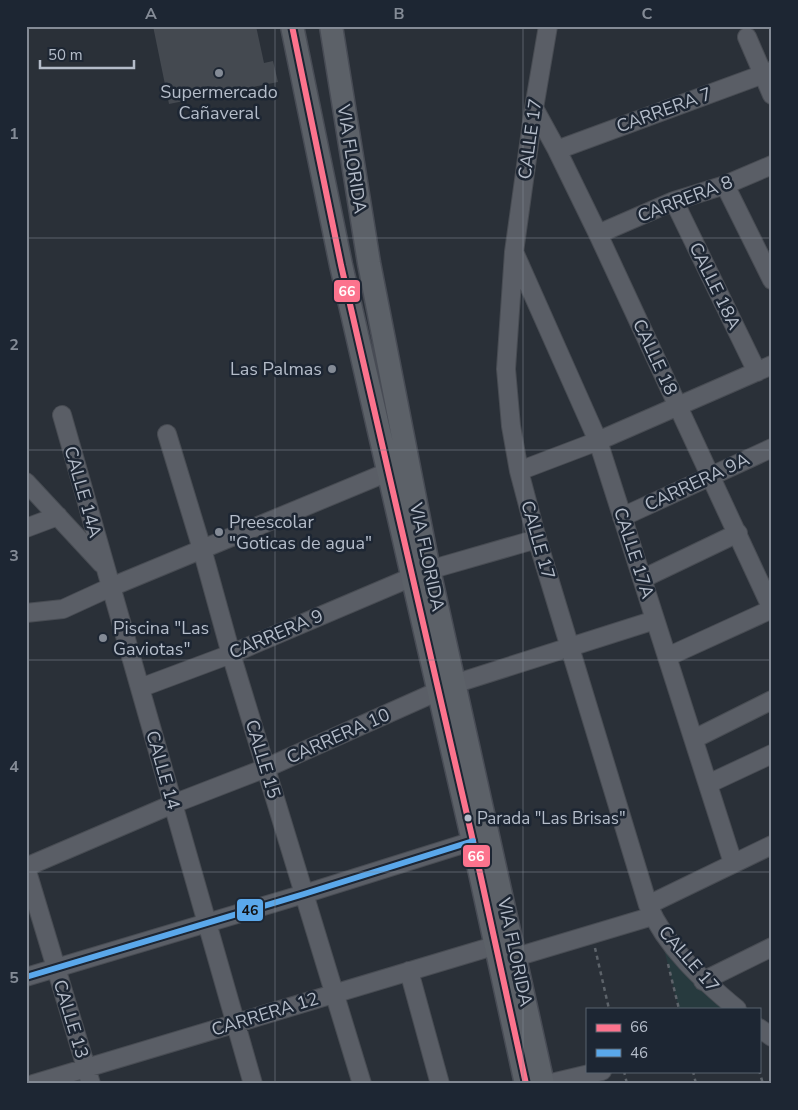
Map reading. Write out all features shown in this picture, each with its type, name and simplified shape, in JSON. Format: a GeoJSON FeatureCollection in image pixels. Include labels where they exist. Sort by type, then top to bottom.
{"type":"FeatureCollection","features":[{"type":"Feature","properties":{"kind":"main road"},"geometry":{"type":"LineString","coordinates":[[292,26],[341,265],[388,472],[420,574],[447,688],[473,841],[526,1084]]}},
{"type":"Feature","properties":{"kind":"main road","name":"VIA FLORIDA"},"geometry":{"type":"LineString","coordinates":[[331,26],[420,574]]}},
{"type":"Feature","properties":{"kind":"main road","name":"VIA FLORIDA"},"geometry":{"type":"LineString","coordinates":[[447,688],[516,956],[545,1084]]}},
{"type":"Feature","properties":{"kind":"street","name":"CALLE 17"},"geometry":{"type":"LineString","coordinates":[[548,26],[534,108],[514,252],[506,369],[511,426],[519,471],[536,539],[651,911],[660,929],[704,981],[736,1008]]}},
{"type":"Feature","properties":{"kind":"street"},"geometry":{"type":"LineString","coordinates":[[747,37],[767,72],[772,95]]}},
{"type":"Feature","properties":{"kind":"street","name":"CARRERA 7"},"geometry":{"type":"LineString","coordinates":[[557,150],[767,72]]}},
{"type":"Feature","properties":{"kind":"street","name":"CALLE 18"},"geometry":{"type":"LineString","coordinates":[[534,108],[598,234],[772,609]]}},
{"type":"Feature","properties":{"kind":"street","name":"CARRERA 8"},"geometry":{"type":"LineString","coordinates":[[598,234],[674,201],[725,184],[772,165]]}},
{"type":"Feature","properties":{"kind":"street"},"geometry":{"type":"LineString","coordinates":[[725,184],[770,272]]}},
{"type":"Feature","properties":{"kind":"street","name":"CALLE 18A"},"geometry":{"type":"LineString","coordinates":[[674,201],[764,368]]}},
{"type":"Feature","properties":{"kind":"street","name":"CALLE 17A"},"geometry":{"type":"LineString","coordinates":[[514,252],[598,441],[733,862]]}},
{"type":"Feature","properties":{"kind":"street"},"geometry":{"type":"LineString","coordinates":[[519,471],[598,441],[764,368]]}},
{"type":"Feature","properties":{"kind":"street","name":"CALLE 14A"},"geometry":{"type":"LineString","coordinates":[[62,415],[105,568]]}},
{"type":"Feature","properties":{"kind":"street","name":"CALLE 15"},"geometry":{"type":"LineString","coordinates":[[167,434],[231,654],[362,1084]]}},
{"type":"Feature","properties":{"kind":"street","name":"CARRERA 9A"},"geometry":{"type":"LineString","coordinates":[[622,517],[772,448]]}},
{"type":"Feature","properties":{"kind":"street"},"geometry":{"type":"LineString","coordinates":[[26,613],[62,608],[388,472]]}},
{"type":"Feature","properties":{"kind":"street","name":"CALLE 14"},"geometry":{"type":"LineString","coordinates":[[26,482],[105,568],[253,1084]]}},
{"type":"Feature","properties":{"kind":"street"},"geometry":{"type":"LineString","coordinates":[[26,528],[58,516]]}},
{"type":"Feature","properties":{"kind":"street"},"geometry":{"type":"LineString","coordinates":[[642,579],[738,533]]}},
{"type":"Feature","properties":{"kind":"street","name":"CARRERA 9"},"geometry":{"type":"LineString","coordinates":[[140,688],[231,654],[420,574],[536,539]]}},
{"type":"Feature","properties":{"kind":"street"},"geometry":{"type":"LineString","coordinates":[[668,657],[772,609]]}},
{"type":"Feature","properties":{"kind":"street","name":"CARRERA 10"},"geometry":{"type":"LineString","coordinates":[[26,868],[173,804],[266,768],[447,688],[655,620]]}},
{"type":"Feature","properties":{"kind":"street"},"geometry":{"type":"LineString","coordinates":[[694,739],[772,700]]}},
{"type":"Feature","properties":{"kind":"street"},"geometry":{"type":"LineString","coordinates":[[708,784],[772,754]]}},
{"type":"Feature","properties":{"kind":"street"},"geometry":{"type":"LineString","coordinates":[[26,977],[304,894],[473,841]]}},
{"type":"Feature","properties":{"kind":"street"},"geometry":{"type":"LineString","coordinates":[[516,956],[592,934],[651,911],[733,862],[772,845]]}},
{"type":"Feature","properties":{"kind":"street","name":"CALLE 13"},"geometry":{"type":"LineString","coordinates":[[26,868],[88,1076]]}},
{"type":"Feature","properties":{"kind":"street","name":"CARRERA 12"},"geometry":{"type":"LineString","coordinates":[[33,1084],[88,1076],[235,1023],[497,945]]}},
{"type":"Feature","properties":{"kind":"street"},"geometry":{"type":"LineString","coordinates":[[704,981],[772,947]]}},
{"type":"Feature","properties":{"kind":"street"},"geometry":{"type":"LineString","coordinates":[[409,971],[440,1084]]}},
{"type":"Feature","properties":{"kind":"street"},"geometry":{"type":"LineString","coordinates":[[545,1084],[598,1072]]}},
{"type":"Feature","properties":{"kind":"path"},"geometry":{"type":"LineString","coordinates":[[592,934],[609,1008]]}},
{"type":"Feature","properties":{"kind":"path"},"geometry":{"type":"LineString","coordinates":[[666,955],[679,1008]]}},
{"type":"Feature","properties":{"kind":"green space"},"geometry":{"type":"Polygon","coordinates":[[[659,929],[736,1008],[679,1008],[659,929]]]}},
{"type":"Feature","properties":{"kind":"building","name":"Supermercado Cañaveral"},"geometry":{"type":"Polygon","coordinates":[[[153,26],[256,26],[264,63],[273,61],[278,82],[169,104],[153,26]]]}},
{"type":"Feature","properties":{"kind":"transit line","name":"66"},"geometry":{"type":"LineString","coordinates":[[292,26],[341,265],[473,841],[526,1084]]}},
{"type":"Feature","properties":{"kind":"transit line","name":"46"},"geometry":{"type":"LineString","coordinates":[[26,977],[304,894],[473,841]]}},
{"type":"Feature","properties":{"kind":"place","name":"Supermercado Cañaveral"},"geometry":{"type":"Point","coordinates":[219,73]}},
{"type":"Feature","properties":{"kind":"place","name":"Las Palmas"},"geometry":{"type":"Point","coordinates":[332,369]}},
{"type":"Feature","properties":{"kind":"place","name":"Preescolar \"Goticas de agua\""},"geometry":{"type":"Point","coordinates":[219,532]}},
{"type":"Feature","properties":{"kind":"place","name":"Piscina \"Las Gaviotas\""},"geometry":{"type":"Point","coordinates":[103,638]}},
{"type":"Feature","properties":{"kind":"place","name":"Parada \"Las Brisas\""},"geometry":{"type":"Point","coordinates":[468,818]}}]}
